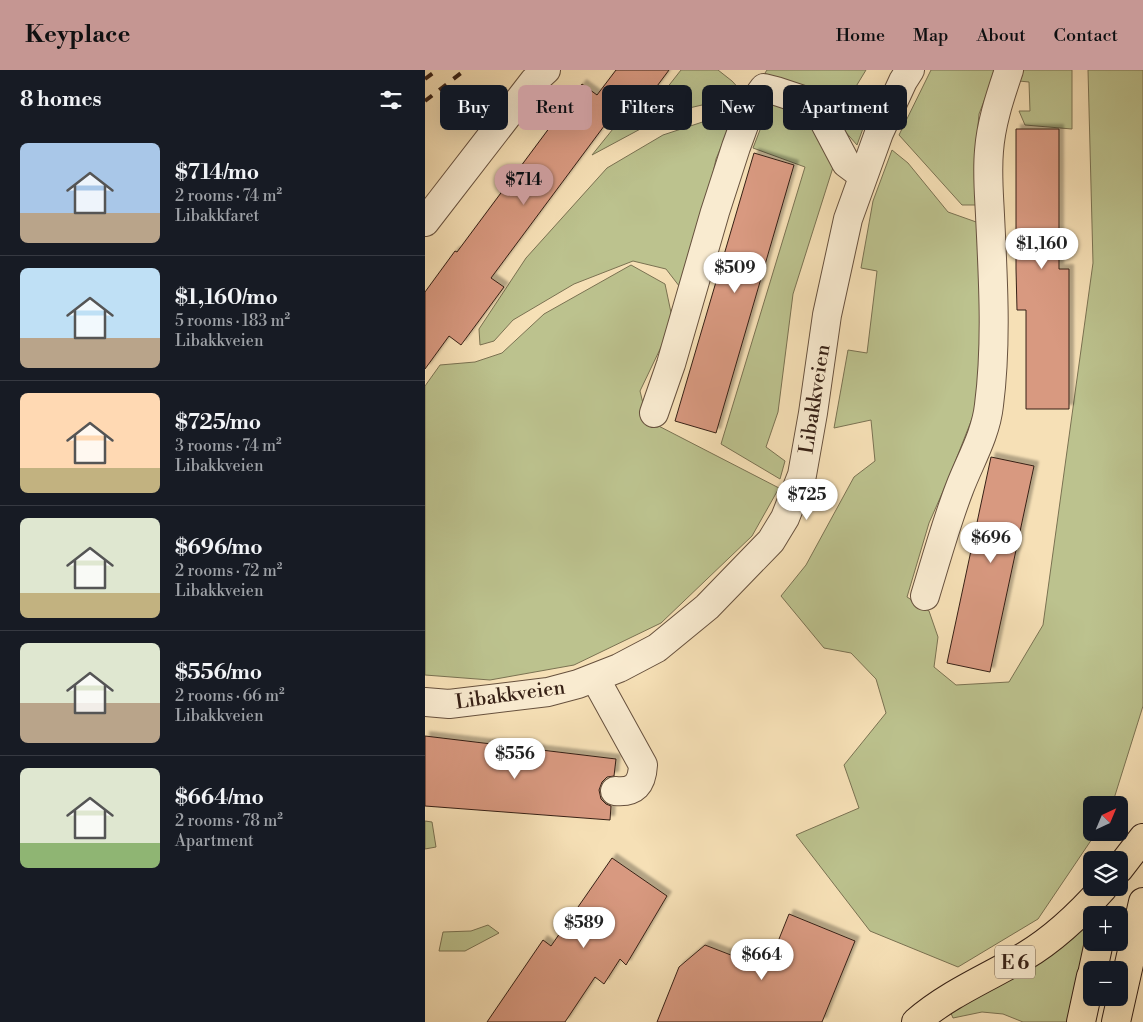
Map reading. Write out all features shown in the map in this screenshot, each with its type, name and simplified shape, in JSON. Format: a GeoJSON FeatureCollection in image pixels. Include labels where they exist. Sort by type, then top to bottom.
{"type":"FeatureCollection","features":[{"type":"Feature","properties":{"kind":"highway"},"geometry":{"type":"LineString","coordinates":[[1128,857],[1143,838]]}},
{"type":"Feature","properties":{"kind":"highway","name":"E 6"},"geometry":{"type":"LineString","coordinates":[[916,1022],[942,1002],[1027,955],[1053,937],[1071,922],[1095,896]]}},
{"type":"Feature","properties":{"kind":"highway"},"geometry":{"type":"LineString","coordinates":[[1116,1022],[1143,902]]}},
{"type":"Feature","properties":{"kind":"highway"},"geometry":{"type":"LineString","coordinates":[[1081,1022],[1084,1006]]}},
{"type":"Feature","properties":{"kind":"street"},"geometry":{"type":"LineString","coordinates":[[425,222],[534,81],[546,70]]}},
{"type":"Feature","properties":{"kind":"street","name":"Libakkveien"},"geometry":{"type":"LineString","coordinates":[[425,702],[449,704],[548,692],[595,678],[619,668],[657,648],[707,608],[771,540],[785,518],[802,475],[827,315],[848,219],[879,133],[910,70]]}},
{"type":"Feature","properties":{"kind":"street"},"geometry":{"type":"LineString","coordinates":[[925,596],[947,524],[983,431],[989,407],[994,333],[988,180],[989,151],[997,105],[1009,70]]}},
{"type":"Feature","properties":{"kind":"street"},"geometry":{"type":"LineString","coordinates":[[654,413],[671,364],[736,147],[751,106],[764,88],[777,90],[809,102],[818,110],[846,163],[863,175]]}},
{"type":"Feature","properties":{"kind":"street"},"geometry":{"type":"LineString","coordinates":[[595,678],[643,765],[642,774],[635,787],[626,792],[615,791]]}},
{"type":"Feature","properties":{"kind":"green space"},"geometry":{"type":"Polygon","coordinates":[[[681,70],[718,70],[736,85],[702,85],[702,105],[692,107],[692,85],[669,85],[681,70]]]}},
{"type":"Feature","properties":{"kind":"green space"},"geometry":{"type":"Polygon","coordinates":[[[767,70],[866,70],[857,85],[783,86],[765,73],[767,70]]]}},
{"type":"Feature","properties":{"kind":"green space"},"geometry":{"type":"Polygon","coordinates":[[[931,70],[996,70],[979,114],[976,148],[979,205],[962,205],[899,135],[901,130],[907,130],[907,119],[931,70]]]}},
{"type":"Feature","properties":{"kind":"green space"},"geometry":{"type":"Polygon","coordinates":[[[1023,70],[1072,70],[1072,129],[1025,125],[1019,111],[1030,111],[1029,82],[1019,81],[1023,70]]]}},
{"type":"Feature","properties":{"kind":"green space"},"geometry":{"type":"Polygon","coordinates":[[[1088,70],[1143,70],[1143,706],[1115,796],[1083,796],[1083,841],[1091,841],[1038,919],[958,967],[870,931],[796,835],[859,808],[844,765],[886,713],[876,679],[851,653],[824,648],[781,596],[806,565],[854,477],[875,461],[871,420],[834,428],[848,350],[867,353],[877,271],[861,268],[873,201],[892,150],[908,163],[948,212],[979,223],[982,351],[975,411],[929,523],[907,597],[929,611],[938,637],[934,667],[956,685],[1009,682],[1043,625],[1093,263],[1088,70]]]}},
{"type":"Feature","properties":{"kind":"green space"},"geometry":{"type":"Polygon","coordinates":[[[773,99],[783,104],[783,130],[820,130],[835,161],[793,294],[778,412],[766,447],[785,461],[780,479],[721,444],[805,167],[753,148],[760,130],[773,130],[773,99]]]}},
{"type":"Feature","properties":{"kind":"green space"},"geometry":{"type":"Polygon","coordinates":[[[702,122],[702,130],[728,130],[716,159],[690,278],[683,291],[666,269],[633,261],[574,284],[513,320],[494,341],[480,345],[479,329],[526,258],[607,168],[663,135],[678,130],[692,130],[692,125],[702,122]]]}},
{"type":"Feature","properties":{"kind":"green space"},"geometry":{"type":"Polygon","coordinates":[[[612,130],[639,130],[592,155],[612,130]]]}},
{"type":"Feature","properties":{"kind":"green space"},"geometry":{"type":"Polygon","coordinates":[[[844,130],[862,130],[857,145],[844,130]]]}},
{"type":"Feature","properties":{"kind":"green space"},"geometry":{"type":"Polygon","coordinates":[[[631,265],[665,284],[673,322],[640,391],[647,420],[779,488],[752,536],[661,623],[574,665],[490,680],[425,675],[425,386],[440,365],[475,362],[502,353],[544,314],[631,265]]]}},
{"type":"Feature","properties":{"kind":"green space"},"geometry":{"type":"Polygon","coordinates":[[[425,821],[432,822],[436,847],[425,849],[425,821]]]}},
{"type":"Feature","properties":{"kind":"green space"},"geometry":{"type":"Polygon","coordinates":[[[488,925],[499,933],[465,951],[439,951],[443,932],[471,931],[488,925]]]}},
{"type":"Feature","properties":{"kind":"green space"},"geometry":{"type":"Polygon","coordinates":[[[1083,928],[1083,951],[1087,951],[1085,961],[1083,961],[1083,969],[1071,1022],[1023,1022],[1003,1014],[982,1012],[953,1018],[950,1011],[1083,928]]]}},
{"type":"Feature","properties":{"kind":"building"},"geometry":{"type":"Polygon","coordinates":[[[616,70],[669,70],[658,85],[605,85],[616,70]]]}},
{"type":"Feature","properties":{"kind":"building"},"geometry":{"type":"Polygon","coordinates":[[[602,88],[602,129],[491,278],[504,287],[461,345],[449,336],[425,369],[425,292],[548,130],[592,130],[592,91],[597,95],[602,88]]]}},
{"type":"Feature","properties":{"kind":"building"},"geometry":{"type":"Polygon","coordinates":[[[1016,129],[1059,129],[1059,269],[1069,269],[1069,409],[1026,409],[1026,310],[1017,310],[1016,129]]]}},
{"type":"Feature","properties":{"kind":"building"},"geometry":{"type":"Polygon","coordinates":[[[754,153],[794,165],[716,433],[675,421],[754,153]]]}},
{"type":"Feature","properties":{"kind":"building"},"geometry":{"type":"Polygon","coordinates":[[[991,457],[1034,466],[990,672],[947,663],[991,457]]]}},
{"type":"Feature","properties":{"kind":"building"},"geometry":{"type":"Polygon","coordinates":[[[425,736],[616,759],[614,776],[607,777],[602,782],[599,790],[601,799],[611,806],[610,820],[425,806],[425,736]]]}},
{"type":"Feature","properties":{"kind":"building"},"geometry":{"type":"Polygon","coordinates":[[[612,858],[667,896],[626,965],[620,959],[604,984],[595,977],[565,1022],[487,1022],[543,940],[551,946],[612,858]]]}},
{"type":"Feature","properties":{"kind":"building"},"geometry":{"type":"Polygon","coordinates":[[[789,914],[855,941],[822,1022],[657,1022],[679,967],[705,945],[767,969],[789,914]]]}},
{"type":"Feature","properties":{"kind":"railway"},"geometry":{"type":"LineString","coordinates":[[425,79],[437,70]]}},
{"type":"Feature","properties":{"kind":"railway"},"geometry":{"type":"LineString","coordinates":[[425,101],[465,70]]}}]}
